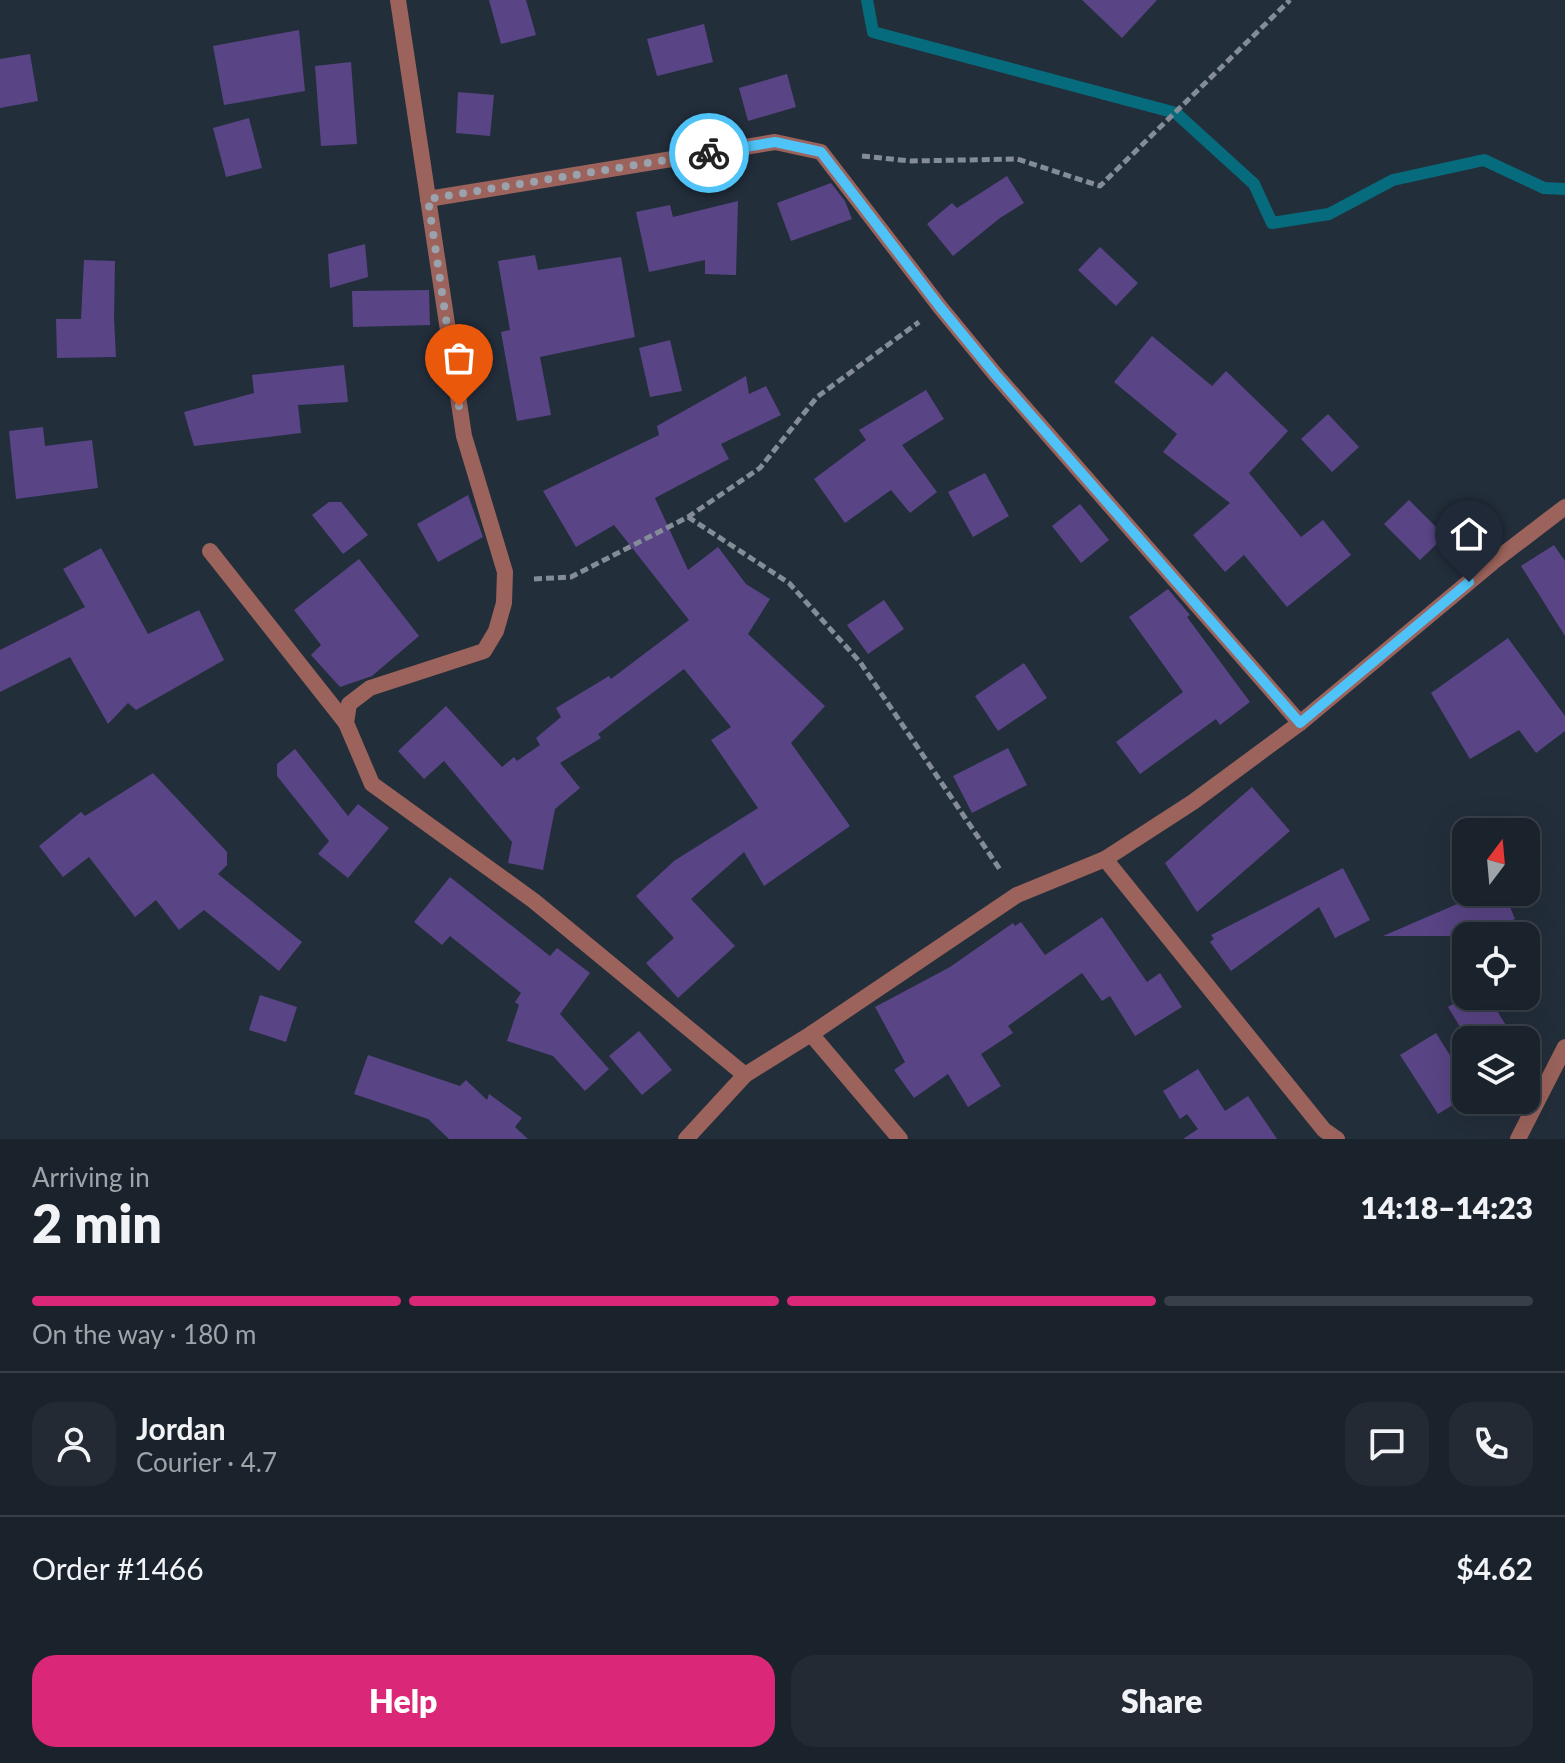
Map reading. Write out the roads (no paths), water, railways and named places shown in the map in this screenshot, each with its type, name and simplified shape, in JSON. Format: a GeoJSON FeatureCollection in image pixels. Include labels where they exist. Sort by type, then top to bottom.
{"type":"FeatureCollection","features":[{"type":"Feature","properties":{"kind":"street"},"geometry":{"type":"LineString","coordinates":[[346,723],[349,704],[370,688],[484,651],[496,631],[504,603],[505,572],[464,436],[398,0]]}},
{"type":"Feature","properties":{"kind":"street"},"geometry":{"type":"LineString","coordinates":[[428,199],[775,142],[821,152],[940,307],[1300,723]]}},
{"type":"Feature","properties":{"kind":"street"},"geometry":{"type":"LineString","coordinates":[[686,1139],[745,1075],[1017,895],[1105,859],[1193,802],[1300,723],[1493,562],[1565,507]]}},
{"type":"Feature","properties":{"kind":"street"},"geometry":{"type":"LineString","coordinates":[[210,551],[346,723],[372,784],[534,901],[745,1075]]}},
{"type":"Feature","properties":{"kind":"street"},"geometry":{"type":"LineString","coordinates":[[1105,859],[1324,1130],[1337,1139]]}},
{"type":"Feature","properties":{"kind":"street"},"geometry":{"type":"LineString","coordinates":[[811,1034],[900,1139]]}},
{"type":"Feature","properties":{"kind":"street"},"geometry":{"type":"LineString","coordinates":[[1518,1139],[1565,1047]]}},
{"type":"Feature","properties":{"kind":"waterway"},"geometry":{"type":"LineString","coordinates":[[867,0],[873,32],[1176,113],[1254,184],[1272,223],[1329,214],[1393,180],[1484,160],[1544,188],[1565,189]]}}]}
